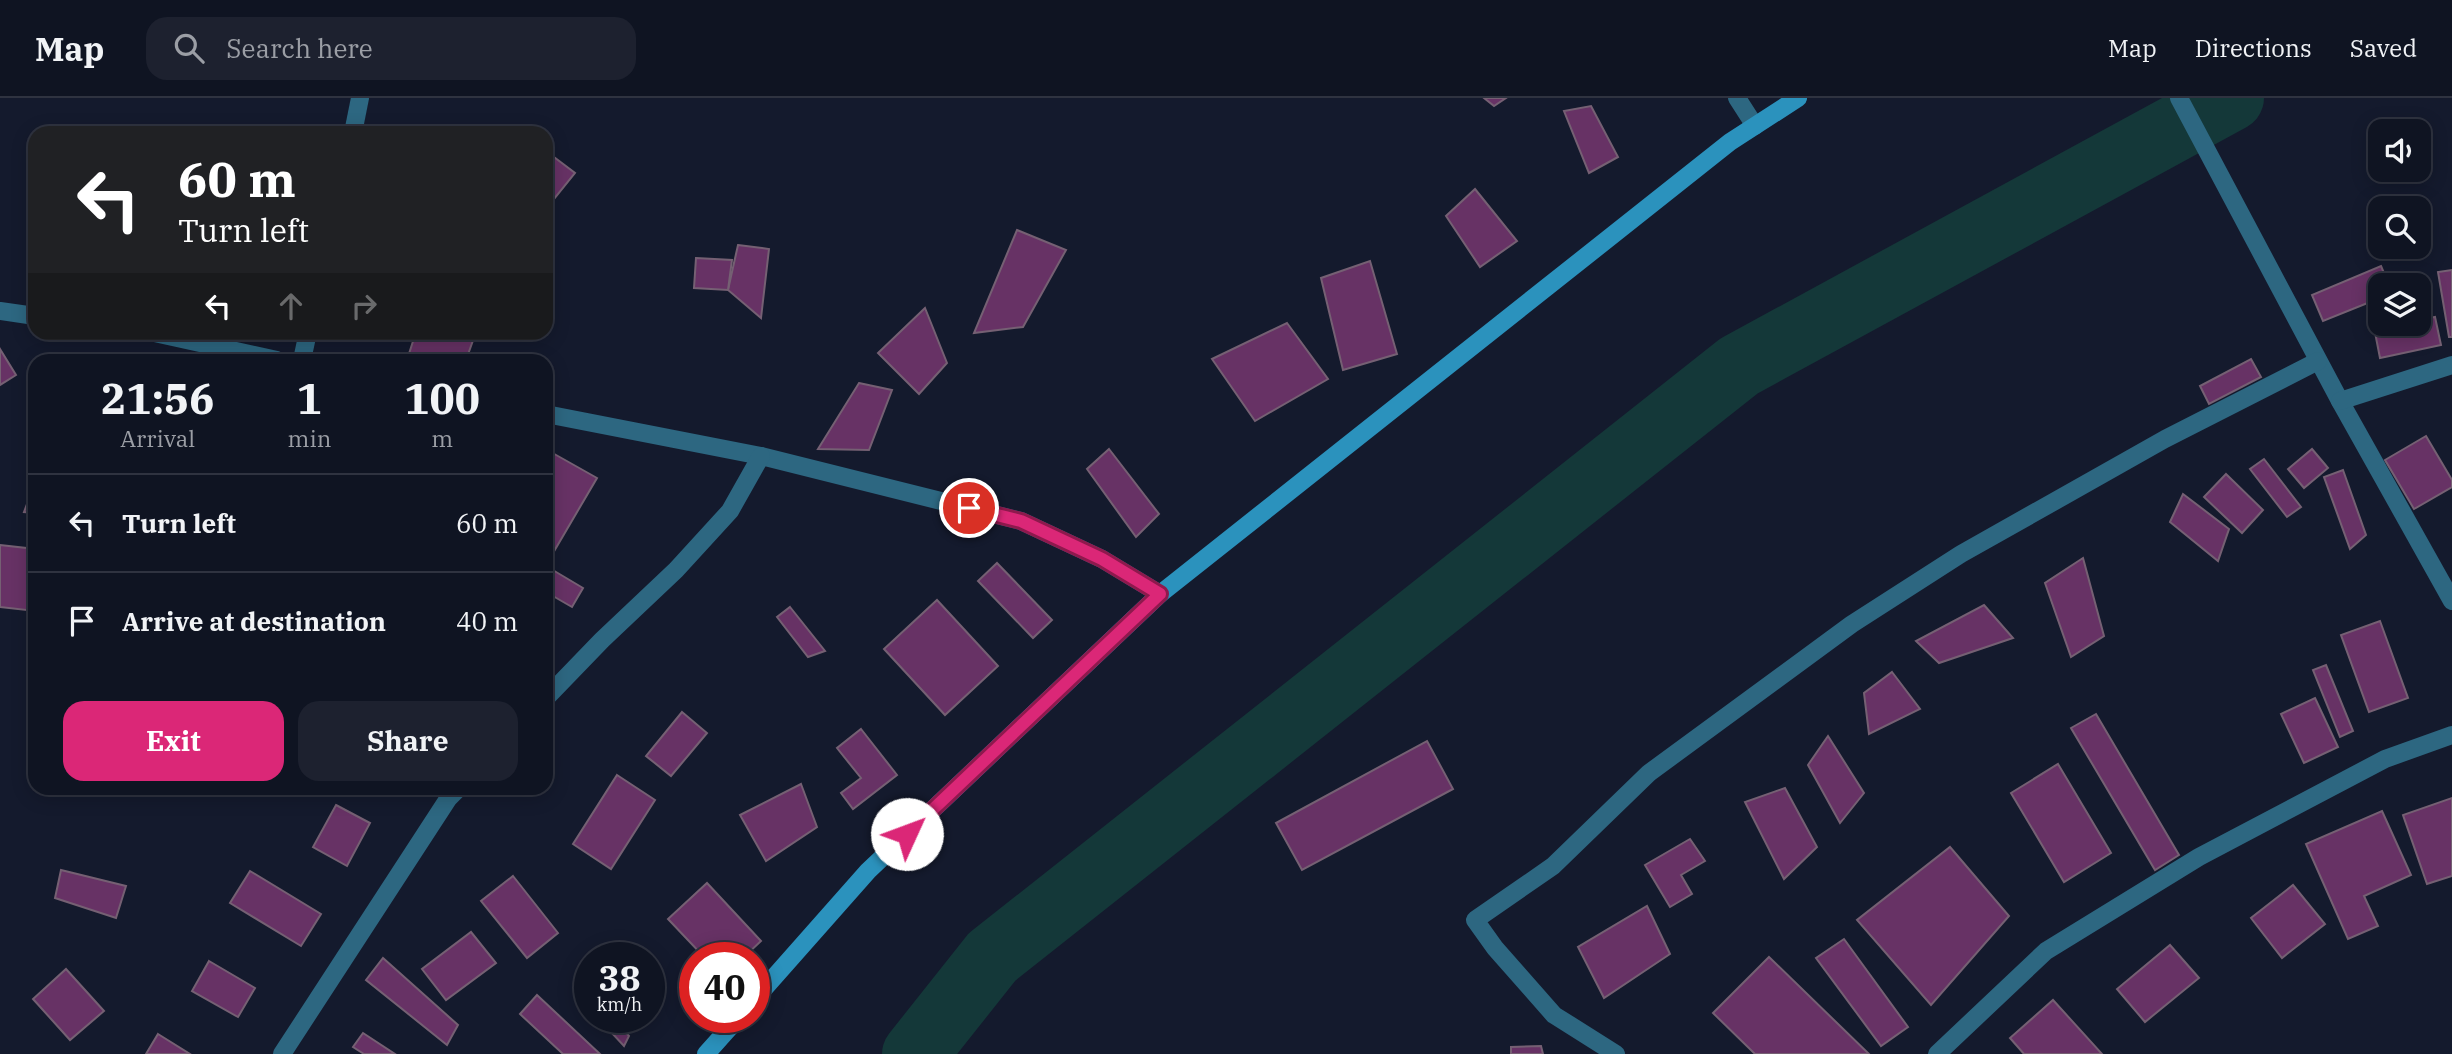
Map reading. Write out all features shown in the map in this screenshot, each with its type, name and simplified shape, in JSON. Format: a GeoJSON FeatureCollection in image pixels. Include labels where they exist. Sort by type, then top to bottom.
{"type":"FeatureCollection","features":[{"type":"Feature","properties":{"kind":"street"},"geometry":{"type":"LineString","coordinates":[[354,126],[360,98]]}},
{"type":"Feature","properties":{"kind":"street"},"geometry":{"type":"LineString","coordinates":[[1737,98],[1755,126]]}},
{"type":"Feature","properties":{"kind":"street"},"geometry":{"type":"LineString","coordinates":[[770,982],[868,871],[1160,594],[1730,142],[1798,98]]}},
{"type":"Feature","properties":{"kind":"street"},"geometry":{"type":"LineString","coordinates":[[2179,98],[2318,361],[2452,601]]}},
{"type":"Feature","properties":{"kind":"street"},"geometry":{"type":"LineString","coordinates":[[0,311],[28,315]]}},
{"type":"Feature","properties":{"kind":"street"},"geometry":{"type":"LineString","coordinates":[[186,340],[250,354]]}},
{"type":"Feature","properties":{"kind":"street"},"geometry":{"type":"LineString","coordinates":[[1616,1054],[1554,1015],[1495,948],[1475,920],[1553,866],[1650,773],[1852,624],[1961,554],[2165,439],[2318,361]]}},
{"type":"Feature","properties":{"kind":"street"},"geometry":{"type":"LineString","coordinates":[[2340,401],[2452,365]]}},
{"type":"Feature","properties":{"kind":"street"},"geometry":{"type":"LineString","coordinates":[[553,415],[761,456],[1021,521],[1102,559],[1160,594]]}},
{"type":"Feature","properties":{"kind":"street"},"geometry":{"type":"LineString","coordinates":[[553,691],[676,570],[730,511],[761,456]]}},
{"type":"Feature","properties":{"kind":"street"},"geometry":{"type":"LineString","coordinates":[[1937,1054],[2046,951],[2199,857],[2385,759],[2452,735]]}},
{"type":"Feature","properties":{"kind":"street"},"geometry":{"type":"LineString","coordinates":[[282,1054],[453,795]]}},
{"type":"Feature","properties":{"kind":"street"},"geometry":{"type":"LineString","coordinates":[[706,1054],[725,1033]]}},
{"type":"Feature","properties":{"kind":"building"},"geometry":{"type":"Polygon","coordinates":[[[1484,98],[1506,98],[1494,106],[1484,98]]]}},
{"type":"Feature","properties":{"kind":"building"},"geometry":{"type":"Polygon","coordinates":[[[1591,106],[1618,157],[1589,173],[1564,111],[1591,106]]]}},
{"type":"Feature","properties":{"kind":"building"},"geometry":{"type":"Polygon","coordinates":[[[553,156],[575,173],[553,200],[553,156]]]}},
{"type":"Feature","properties":{"kind":"building"},"geometry":{"type":"Polygon","coordinates":[[[1475,189],[1517,241],[1480,267],[1446,216],[1475,189]]]}},
{"type":"Feature","properties":{"kind":"building"},"geometry":{"type":"Polygon","coordinates":[[[1017,230],[1066,250],[1023,327],[974,333],[1017,230]]]}},
{"type":"Feature","properties":{"kind":"building"},"geometry":{"type":"Polygon","coordinates":[[[738,245],[769,249],[761,318],[728,290],[738,245]]]}},
{"type":"Feature","properties":{"kind":"building"},"geometry":{"type":"Polygon","coordinates":[[[696,258],[732,260],[728,290],[694,288],[696,258]]]}},
{"type":"Feature","properties":{"kind":"building"},"geometry":{"type":"Polygon","coordinates":[[[1370,261],[1397,354],[1343,370],[1321,278],[1370,261]]]}},
{"type":"Feature","properties":{"kind":"building"},"geometry":{"type":"Polygon","coordinates":[[[2381,266],[2384,273],[2368,273],[2368,303],[2323,321],[2312,295],[2381,266]]]}},
{"type":"Feature","properties":{"kind":"building"},"geometry":{"type":"Polygon","coordinates":[[[2452,270],[2452,337],[2449,337],[2438,272],[2452,270]]]}},
{"type":"Feature","properties":{"kind":"building"},"geometry":{"type":"Polygon","coordinates":[[[925,308],[947,363],[919,394],[878,353],[925,308]]]}},
{"type":"Feature","properties":{"kind":"building"},"geometry":{"type":"Polygon","coordinates":[[[2435,317],[2441,345],[2380,358],[2376,336],[2431,336],[2431,318],[2435,317]]]}},
{"type":"Feature","properties":{"kind":"building"},"geometry":{"type":"Polygon","coordinates":[[[1287,323],[1328,379],[1255,421],[1212,359],[1287,323]]]}},
{"type":"Feature","properties":{"kind":"building"},"geometry":{"type":"Polygon","coordinates":[[[413,340],[473,340],[468,354],[409,354],[413,340]]]}},
{"type":"Feature","properties":{"kind":"building"},"geometry":{"type":"Polygon","coordinates":[[[0,349],[16,375],[0,385],[0,349]]]}},
{"type":"Feature","properties":{"kind":"building"},"geometry":{"type":"Polygon","coordinates":[[[2251,359],[2261,377],[2209,404],[2200,386],[2251,359]]]}},
{"type":"Feature","properties":{"kind":"building"},"geometry":{"type":"Polygon","coordinates":[[[859,383],[892,390],[869,450],[818,449],[859,383]]]}},
{"type":"Feature","properties":{"kind":"building"},"geometry":{"type":"Polygon","coordinates":[[[2426,436],[2452,480],[2452,487],[2414,509],[2385,460],[2426,436]]]}},
{"type":"Feature","properties":{"kind":"building"},"geometry":{"type":"Polygon","coordinates":[[[1109,449],[1159,514],[1136,537],[1087,469],[1109,449]]]}},
{"type":"Feature","properties":{"kind":"building"},"geometry":{"type":"Polygon","coordinates":[[[2312,449],[2328,468],[2304,488],[2288,469],[2312,449]]]}},
{"type":"Feature","properties":{"kind":"building"},"geometry":{"type":"Polygon","coordinates":[[[553,453],[597,478],[553,553],[553,453]]]}},
{"type":"Feature","properties":{"kind":"building"},"geometry":{"type":"Polygon","coordinates":[[[2264,459],[2301,507],[2287,517],[2250,469],[2264,459]]]}},
{"type":"Feature","properties":{"kind":"building"},"geometry":{"type":"Polygon","coordinates":[[[2343,470],[2366,535],[2350,549],[2324,477],[2343,470]]]}},
{"type":"Feature","properties":{"kind":"building"},"geometry":{"type":"Polygon","coordinates":[[[2226,474],[2263,510],[2242,533],[2204,497],[2226,474]]]}},
{"type":"Feature","properties":{"kind":"building"},"geometry":{"type":"Polygon","coordinates":[[[2183,494],[2229,529],[2218,561],[2170,522],[2183,494]]]}},
{"type":"Feature","properties":{"kind":"building"},"geometry":{"type":"Polygon","coordinates":[[[0,545],[28,548],[28,610],[0,607],[0,545]]]}},
{"type":"Feature","properties":{"kind":"building"},"geometry":{"type":"Polygon","coordinates":[[[2083,558],[2104,636],[2071,657],[2045,583],[2083,558]]]}},
{"type":"Feature","properties":{"kind":"building"},"geometry":{"type":"Polygon","coordinates":[[[997,563],[1052,620],[1033,638],[978,581],[997,563]]]}},
{"type":"Feature","properties":{"kind":"building"},"geometry":{"type":"Polygon","coordinates":[[[553,570],[583,588],[572,607],[553,596],[553,570]]]}},
{"type":"Feature","properties":{"kind":"building"},"geometry":{"type":"Polygon","coordinates":[[[937,600],[998,666],[945,715],[884,649],[937,600]]]}},
{"type":"Feature","properties":{"kind":"building"},"geometry":{"type":"Polygon","coordinates":[[[1984,605],[2013,638],[1939,663],[1916,641],[1984,605]]]}},
{"type":"Feature","properties":{"kind":"building"},"geometry":{"type":"Polygon","coordinates":[[[790,607],[825,651],[808,657],[777,617],[790,607]]]}},
{"type":"Feature","properties":{"kind":"building"},"geometry":{"type":"Polygon","coordinates":[[[2380,621],[2408,698],[2369,712],[2341,635],[2380,621]]]}},
{"type":"Feature","properties":{"kind":"building"},"geometry":{"type":"Polygon","coordinates":[[[2326,665],[2353,731],[2340,737],[2313,670],[2326,665]]]}},
{"type":"Feature","properties":{"kind":"building"},"geometry":{"type":"Polygon","coordinates":[[[1892,672],[1920,709],[1869,734],[1864,693],[1892,672]]]}},
{"type":"Feature","properties":{"kind":"building"},"geometry":{"type":"Polygon","coordinates":[[[2315,698],[2338,747],[2304,763],[2281,714],[2315,698]]]}},
{"type":"Feature","properties":{"kind":"building"},"geometry":{"type":"Polygon","coordinates":[[[682,712],[707,733],[671,776],[646,756],[682,712]]]}},
{"type":"Feature","properties":{"kind":"building"},"geometry":{"type":"Polygon","coordinates":[[[2096,714],[2179,855],[2155,870],[2071,728],[2096,714]]]}},
{"type":"Feature","properties":{"kind":"building"},"geometry":{"type":"Polygon","coordinates":[[[861,729],[897,775],[853,809],[841,793],[861,778],[837,748],[861,729]]]}},
{"type":"Feature","properties":{"kind":"building"},"geometry":{"type":"Polygon","coordinates":[[[1828,736],[1864,793],[1840,823],[1808,765],[1828,736]]]}},
{"type":"Feature","properties":{"kind":"building"},"geometry":{"type":"Polygon","coordinates":[[[1427,741],[1453,789],[1302,870],[1276,823],[1427,741]]]}},
{"type":"Feature","properties":{"kind":"building"},"geometry":{"type":"Polygon","coordinates":[[[2058,764],[2111,853],[2064,882],[2011,793],[2058,764]]]}},
{"type":"Feature","properties":{"kind":"building"},"geometry":{"type":"Polygon","coordinates":[[[617,775],[655,800],[611,869],[573,844],[617,775]]]}},
{"type":"Feature","properties":{"kind":"building"},"geometry":{"type":"Polygon","coordinates":[[[801,784],[817,827],[766,861],[740,815],[801,784]]]}},
{"type":"Feature","properties":{"kind":"building"},"geometry":{"type":"Polygon","coordinates":[[[1785,788],[1817,847],[1784,879],[1745,802],[1785,788]]]}},
{"type":"Feature","properties":{"kind":"building"},"geometry":{"type":"Polygon","coordinates":[[[2452,798],[2452,876],[2427,884],[2403,815],[2452,798]]]}},
{"type":"Feature","properties":{"kind":"building"},"geometry":{"type":"Polygon","coordinates":[[[336,805],[370,823],[347,866],[313,847],[336,805]]]}},
{"type":"Feature","properties":{"kind":"building"},"geometry":{"type":"Polygon","coordinates":[[[2382,811],[2411,875],[2364,896],[2378,926],[2348,939],[2306,844],[2382,811]]]}},
{"type":"Feature","properties":{"kind":"building"},"geometry":{"type":"Polygon","coordinates":[[[1690,839],[1705,861],[1681,875],[1692,894],[1670,907],[1645,865],[1690,839]]]}},
{"type":"Feature","properties":{"kind":"building"},"geometry":{"type":"Polygon","coordinates":[[[1950,847],[2009,916],[1931,1005],[1857,920],[1950,847]]]}},
{"type":"Feature","properties":{"kind":"building"},"geometry":{"type":"Polygon","coordinates":[[[61,870],[126,886],[116,918],[55,898],[61,870]]]}},
{"type":"Feature","properties":{"kind":"building"},"geometry":{"type":"Polygon","coordinates":[[[250,871],[321,914],[301,946],[230,903],[250,871]]]}},
{"type":"Feature","properties":{"kind":"building"},"geometry":{"type":"Polygon","coordinates":[[[513,876],[558,933],[527,958],[481,901],[513,876]]]}},
{"type":"Feature","properties":{"kind":"building"},"geometry":{"type":"Polygon","coordinates":[[[707,883],[761,941],[690,942],[668,919],[707,883]]]}},
{"type":"Feature","properties":{"kind":"building"},"geometry":{"type":"Polygon","coordinates":[[[2293,885],[2325,924],[2282,958],[2251,918],[2293,885]]]}},
{"type":"Feature","properties":{"kind":"building"},"geometry":{"type":"Polygon","coordinates":[[[1647,906],[1670,954],[1604,998],[1578,947],[1647,906]]]}},
{"type":"Feature","properties":{"kind":"building"},"geometry":{"type":"Polygon","coordinates":[[[471,932],[496,963],[446,1000],[422,969],[471,932]]]}},
{"type":"Feature","properties":{"kind":"building"},"geometry":{"type":"Polygon","coordinates":[[[1844,939],[1908,1027],[1881,1046],[1816,958],[1844,939]]]}},
{"type":"Feature","properties":{"kind":"building"},"geometry":{"type":"Polygon","coordinates":[[[2170,945],[2199,978],[2145,1022],[2117,989],[2170,945]]]}},
{"type":"Feature","properties":{"kind":"building"},"geometry":{"type":"Polygon","coordinates":[[[1769,957],[1869,1054],[1755,1054],[1713,1013],[1769,957]]]}},
{"type":"Feature","properties":{"kind":"building"},"geometry":{"type":"Polygon","coordinates":[[[383,958],[458,1025],[447,1045],[366,980],[383,958]]]}},
{"type":"Feature","properties":{"kind":"building"},"geometry":{"type":"Polygon","coordinates":[[[209,961],[255,988],[238,1017],[192,991],[209,961]]]}},
{"type":"Feature","properties":{"kind":"building"},"geometry":{"type":"Polygon","coordinates":[[[66,969],[104,1011],[70,1040],[33,999],[66,969]]]}},
{"type":"Feature","properties":{"kind":"building"},"geometry":{"type":"Polygon","coordinates":[[[537,995],[574,1030],[574,1033],[578,1033],[600,1054],[563,1054],[520,1014],[537,995]]]}},
{"type":"Feature","properties":{"kind":"building"},"geometry":{"type":"Polygon","coordinates":[[[2053,1000],[2102,1054],[2024,1054],[2010,1038],[2053,1000]]]}},
{"type":"Feature","properties":{"kind":"building"},"geometry":{"type":"Polygon","coordinates":[[[363,1033],[395,1054],[364,1054],[353,1047],[363,1033]]]}},
{"type":"Feature","properties":{"kind":"building"},"geometry":{"type":"Polygon","coordinates":[[[612,1033],[626,1033],[629,1036],[624,1046],[612,1033]]]}},
{"type":"Feature","properties":{"kind":"building"},"geometry":{"type":"Polygon","coordinates":[[[158,1034],[190,1054],[146,1054],[158,1034]]]}},
{"type":"Feature","properties":{"kind":"building"},"geometry":{"type":"Polygon","coordinates":[[[1541,1046],[1543,1054],[1511,1054],[1511,1047],[1541,1046]]]}},
{"type":"Feature","properties":{"kind":"waterway"},"geometry":{"type":"LineString","coordinates":[[915,1054],[992,957],[1739,366],[2231,98]]}},
{"type":"Feature","properties":{"kind":"route"},"geometry":{"type":"LineString","coordinates":[[907,834],[1160,594],[1102,559],[1021,521],[969,508]]}}]}
